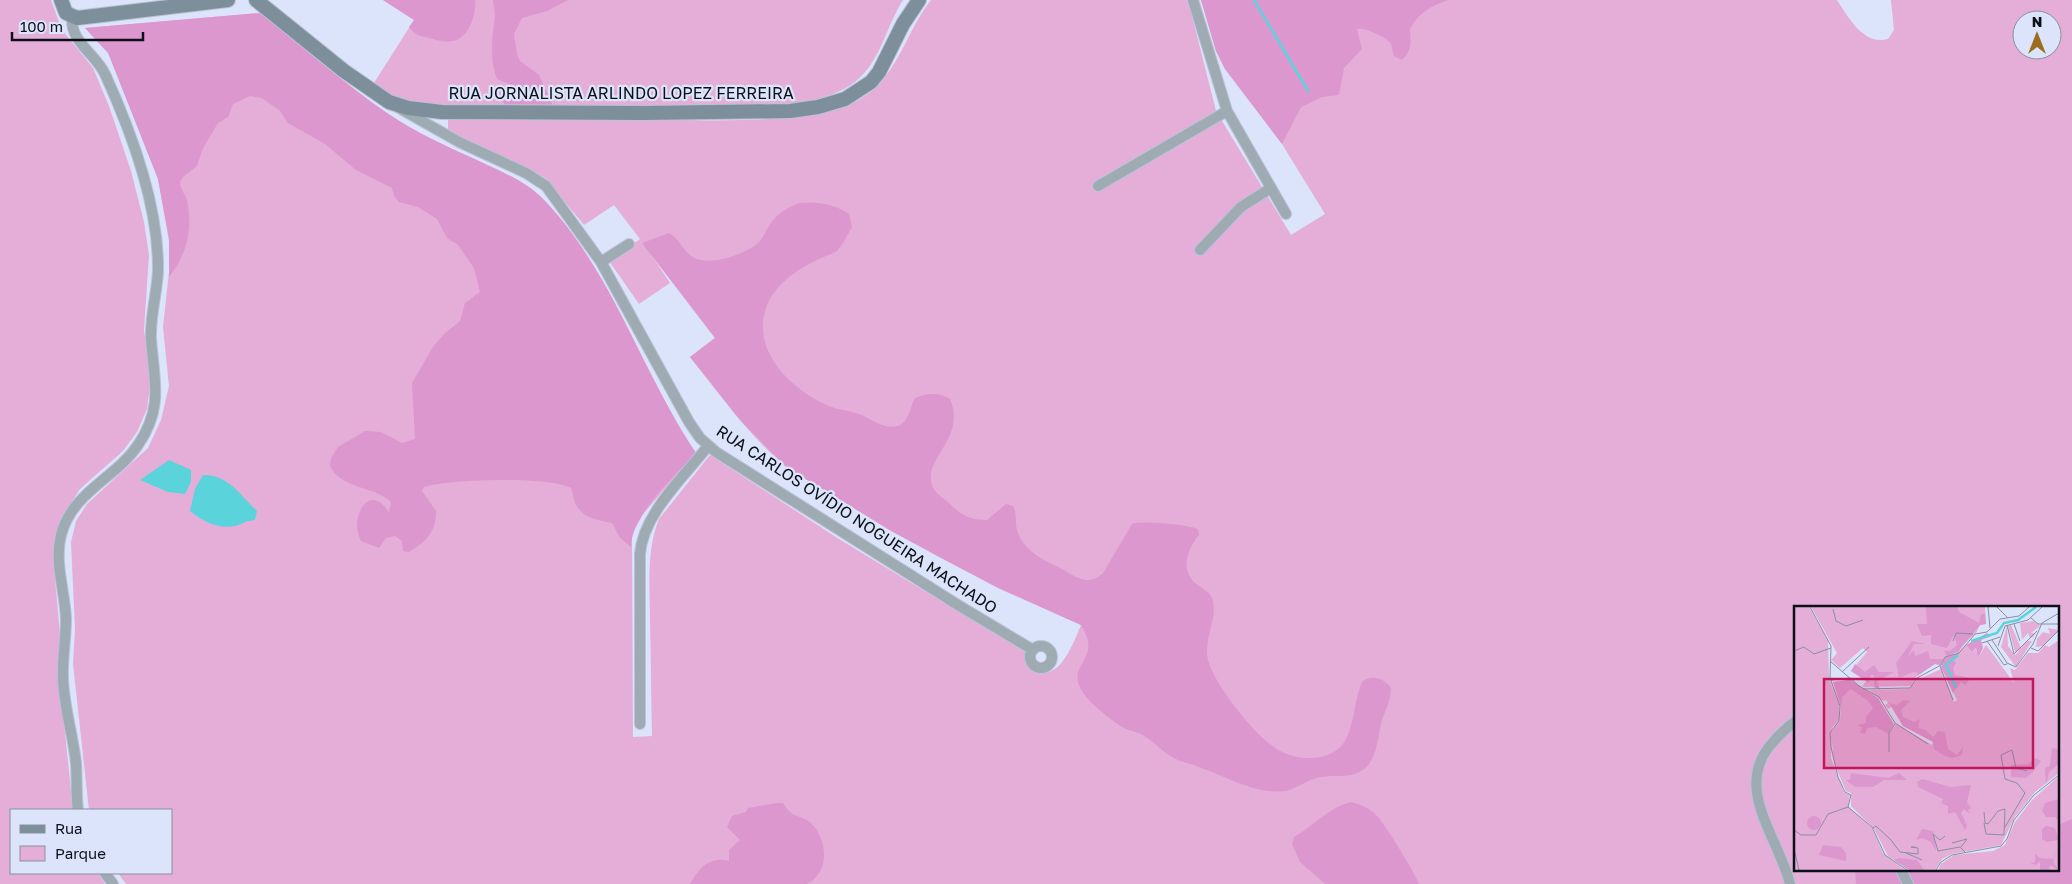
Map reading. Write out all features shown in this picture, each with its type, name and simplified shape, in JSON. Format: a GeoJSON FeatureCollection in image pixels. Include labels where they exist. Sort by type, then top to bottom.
{"type":"FeatureCollection","features":[{"type":"Feature","properties":{"kind":"street"},"geometry":{"type":"LineString","coordinates":[[61,0],[66,13],[72,18],[73,32],[97,60],[105,74],[136,156],[149,204],[158,255],[158,273],[151,338],[156,371],[156,394],[150,424],[138,446],[88,491],[66,522],[61,535],[60,553],[66,618],[63,678],[76,763],[78,809]]}},
{"type":"Feature","properties":{"kind":"street"},"geometry":{"type":"LineString","coordinates":[[72,18],[163,4],[228,0]]}},
{"type":"Feature","properties":{"kind":"street","name":"RUA CARLOS OVÍDIO NOGUEIRA MACHADO"},"geometry":{"type":"LineString","coordinates":[[256,0],[344,71],[389,102],[459,142],[537,179],[556,196],[601,262],[689,422],[708,446],[834,528],[1033,650]]}},
{"type":"Feature","properties":{"kind":"street","name":"RUA JORNALISTA ARLINDO LOPEZ FERREIRA"},"geometry":{"type":"LineString","coordinates":[[389,102],[408,108],[442,112],[736,113],[806,110],[845,99],[871,82],[885,63],[903,24],[919,0]]}},
{"type":"Feature","properties":{"kind":"street"},"geometry":{"type":"LineString","coordinates":[[1193,0],[1227,111],[1286,214]]}},
{"type":"Feature","properties":{"kind":"street"},"geometry":{"type":"LineString","coordinates":[[1098,186],[1227,111]]}},
{"type":"Feature","properties":{"kind":"street"},"geometry":{"type":"LineString","coordinates":[[1200,250],[1241,207],[1270,188]]}},
{"type":"Feature","properties":{"kind":"street"},"geometry":{"type":"LineString","coordinates":[[601,262],[629,244]]}},
{"type":"Feature","properties":{"kind":"street"},"geometry":{"type":"LineString","coordinates":[[640,724],[640,554],[642,539],[645,528],[659,508],[708,446]]}},
{"type":"Feature","properties":{"kind":"street"},"geometry":{"type":"LineString","coordinates":[[1790,884],[1756,796],[1756,782],[1758,764],[1763,755],[1784,730],[1794,722]]}},
{"type":"Feature","properties":{"kind":"street"},"geometry":{"type":"LineString","coordinates":[[1902,872],[1908,884]]}},
{"type":"Feature","properties":{"kind":"green space"},"geometry":{"type":"Polygon","coordinates":[[[0,0],[51,0],[62,30],[93,68],[109,106],[131,171],[144,222],[149,255],[144,330],[151,378],[147,409],[137,432],[123,451],[80,489],[64,514],[55,535],[53,557],[60,634],[58,665],[73,809],[10,809],[10,874],[99,874],[105,884],[0,884],[0,0]]]}},
{"type":"Feature","properties":{"kind":"green space"},"geometry":{"type":"Polygon","coordinates":[[[383,0],[903,0],[875,58],[859,78],[849,86],[827,96],[802,103],[743,109],[712,109],[428,107],[402,102],[372,86],[414,20],[383,0]]]}},
{"type":"Feature","properties":{"kind":"green space"},"geometry":{"type":"Polygon","coordinates":[[[931,0],[1188,0],[1216,111],[1291,235],[1325,214],[1282,144],[1225,69],[1216,51],[1201,0],[1837,0],[1852,22],[1864,34],[1879,40],[1888,39],[1894,30],[1891,0],[2072,0],[2072,884],[126,884],[119,874],[172,874],[172,809],[89,809],[73,664],[75,629],[71,542],[76,521],[87,504],[148,448],[161,420],[169,386],[163,327],[171,253],[158,179],[110,55],[85,28],[260,13],[352,88],[395,119],[431,139],[507,174],[531,188],[569,229],[590,259],[677,422],[696,453],[644,513],[632,533],[633,737],[652,736],[649,582],[650,556],[655,531],[659,519],[710,455],[839,539],[1025,652],[1027,662],[1033,669],[1042,673],[1050,672],[1058,667],[1070,650],[1081,625],[990,583],[931,552],[872,519],[785,465],[747,428],[690,357],[715,338],[649,251],[670,283],[639,304],[609,261],[640,239],[614,205],[584,225],[545,178],[448,130],[448,117],[724,120],[787,118],[816,114],[842,107],[862,98],[884,78],[922,12],[931,0]]]}},
{"type":"Feature","properties":{"kind":"shaded area"},"geometry":{"type":"Polygon","coordinates":[[[383,0],[475,0],[475,12],[463,36],[447,42],[423,37],[416,33],[409,27],[414,20],[383,0]]]}},
{"type":"Feature","properties":{"kind":"shaded area"},"geometry":{"type":"Polygon","coordinates":[[[493,0],[568,0],[547,11],[522,18],[514,34],[520,61],[539,75],[554,108],[506,108],[500,94],[511,91],[513,88],[511,85],[497,79],[494,71],[492,48],[495,16],[493,0]]]}},
{"type":"Feature","properties":{"kind":"shaded area"},"geometry":{"type":"Polygon","coordinates":[[[1201,0],[1449,0],[1432,7],[1413,24],[1410,30],[1411,42],[1409,49],[1402,60],[1394,56],[1391,44],[1385,38],[1370,31],[1357,29],[1362,49],[1344,68],[1339,95],[1322,97],[1301,107],[1282,144],[1225,69],[1216,51],[1201,0]]]}},
{"type":"Feature","properties":{"kind":"shaded area"},"geometry":{"type":"Polygon","coordinates":[[[260,13],[352,88],[395,119],[431,139],[507,174],[531,188],[569,229],[590,259],[677,422],[696,453],[666,484],[646,509],[638,522],[631,547],[620,538],[612,523],[590,518],[582,512],[575,503],[571,488],[559,484],[521,480],[454,482],[424,487],[422,491],[436,511],[436,518],[432,530],[421,544],[409,552],[403,551],[402,541],[395,536],[386,538],[379,548],[361,541],[357,522],[363,506],[368,501],[375,500],[382,504],[389,513],[391,502],[335,474],[330,466],[331,458],[338,447],[365,431],[381,432],[402,443],[415,439],[412,383],[433,347],[444,334],[460,321],[465,303],[480,292],[474,268],[458,245],[447,238],[437,219],[418,207],[399,202],[394,196],[392,188],[356,170],[325,144],[288,123],[280,111],[262,98],[250,96],[233,104],[228,117],[218,123],[203,148],[197,166],[183,177],[180,182],[187,200],[189,231],[184,250],[169,277],[169,238],[158,179],[108,53],[85,28],[260,13]]]}},
{"type":"Feature","properties":{"kind":"shaded area"},"geometry":{"type":"Polygon","coordinates":[[[799,203],[831,205],[849,214],[852,227],[838,250],[809,264],[780,285],[766,308],[763,324],[764,340],[778,368],[789,380],[801,390],[829,406],[893,427],[905,421],[915,398],[933,394],[942,395],[950,399],[954,413],[953,425],[933,466],[931,475],[935,491],[959,512],[976,519],[987,520],[1006,504],[1013,506],[1017,530],[1026,546],[1042,559],[1082,579],[1092,579],[1103,573],[1132,524],[1165,524],[1198,529],[1199,535],[1188,554],[1188,574],[1212,598],[1214,609],[1207,645],[1208,660],[1218,682],[1235,707],[1265,740],[1282,752],[1300,757],[1319,757],[1328,755],[1343,744],[1352,723],[1362,682],[1370,678],[1378,678],[1391,688],[1391,693],[1371,762],[1360,772],[1351,775],[1321,777],[1290,790],[1275,792],[1253,788],[1173,757],[1141,734],[1117,724],[1088,699],[1080,687],[1077,677],[1088,648],[1087,638],[1081,625],[998,588],[941,558],[891,531],[785,466],[741,421],[690,357],[715,338],[642,243],[669,233],[688,254],[697,259],[712,261],[730,257],[746,251],[759,242],[778,215],[799,203]]]}},
{"type":"Feature","properties":{"kind":"shaded area"},"geometry":{"type":"Polygon","coordinates":[[[169,460],[191,470],[191,482],[185,494],[168,492],[140,480],[169,460]]]}},
{"type":"Feature","properties":{"kind":"shaded area"},"geometry":{"type":"Polygon","coordinates":[[[203,475],[220,478],[233,487],[257,511],[255,520],[229,527],[205,521],[190,511],[195,489],[203,475]]]}},
{"type":"Feature","properties":{"kind":"shaded area"},"geometry":{"type":"Polygon","coordinates":[[[1352,802],[1368,809],[1380,820],[1399,848],[1419,884],[1325,884],[1300,862],[1292,844],[1294,837],[1329,812],[1352,802]]]}},
{"type":"Feature","properties":{"kind":"shaded area"},"geometry":{"type":"Polygon","coordinates":[[[783,803],[790,812],[809,821],[821,838],[824,856],[823,864],[820,872],[814,879],[807,884],[690,884],[701,869],[710,862],[716,860],[729,861],[729,850],[740,840],[727,827],[732,816],[746,812],[748,808],[783,803]]]}},
{"type":"Feature","properties":{"kind":"shaded area"},"geometry":{"type":"Polygon","coordinates":[[[2072,819],[2072,884],[1910,884],[1904,872],[2060,872],[2060,824],[2072,819]]]}},
{"type":"Feature","properties":{"kind":"shaded area"},"geometry":{"type":"Polygon","coordinates":[[[1855,872],[1900,872],[1906,884],[1856,884],[1855,872]]]}},
{"type":"Feature","properties":{"kind":"waterway"},"geometry":{"type":"LineString","coordinates":[[1254,0],[1308,91]]}}]}
